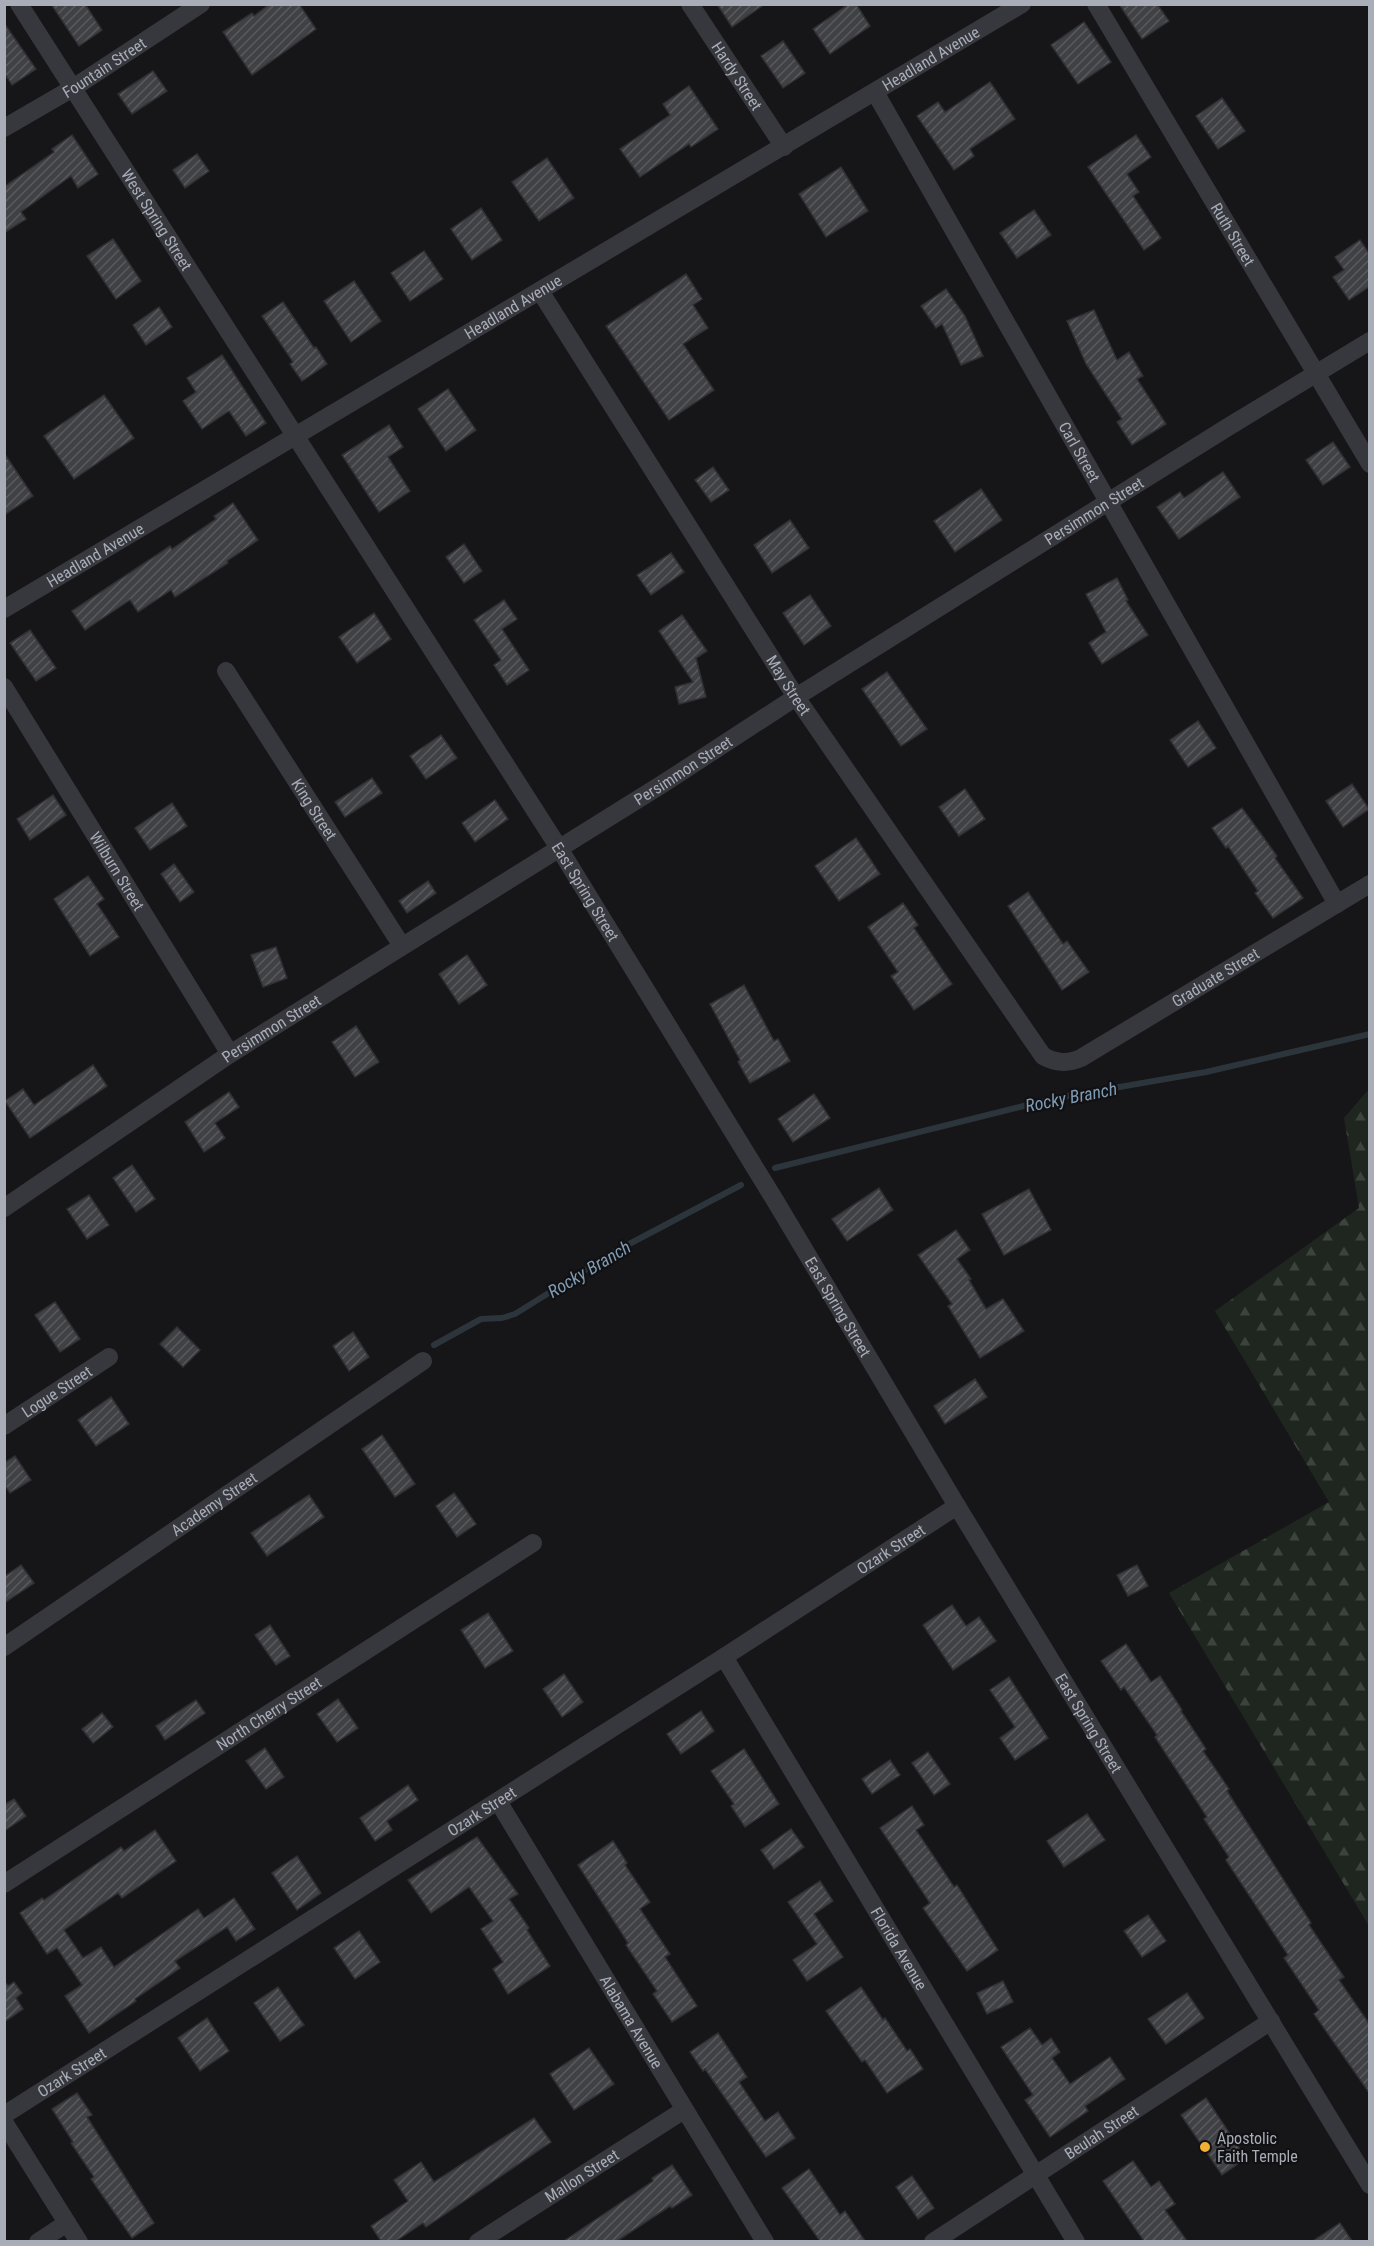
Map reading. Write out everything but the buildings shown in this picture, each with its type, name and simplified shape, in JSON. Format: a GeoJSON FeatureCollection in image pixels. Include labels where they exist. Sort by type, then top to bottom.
{"type":"FeatureCollection","features":[{"type":"Feature","properties":{"kind":"street","name":"West Spring Street"},"geometry":{"type":"LineString","coordinates":[[19,4],[296,435]]}},
{"type":"Feature","properties":{"kind":"street","name":"Fountain Street"},"geometry":{"type":"LineString","coordinates":[[4,128],[73,88],[201,4]]}},
{"type":"Feature","properties":{"kind":"street","name":"Hardy Street"},"geometry":{"type":"LineString","coordinates":[[690,4],[784,147]]}},
{"type":"Feature","properties":{"kind":"street","name":"Headland Avenue"},"geometry":{"type":"LineString","coordinates":[[4,609],[1022,4]]}},
{"type":"Feature","properties":{"kind":"street","name":"Ruth Street"},"geometry":{"type":"LineString","coordinates":[[1096,4],[1370,464]]}},
{"type":"Feature","properties":{"kind":"street","name":"Carl Street"},"geometry":{"type":"LineString","coordinates":[[875,93],[1337,904]]}},
{"type":"Feature","properties":{"kind":"street","name":"May Street"},"geometry":{"type":"LineString","coordinates":[[540,291],[796,697],[1037,1049],[1043,1056],[1058,1062]]}},
{"type":"Feature","properties":{"kind":"street","name":"Persimmon Street"},"geometry":{"type":"LineString","coordinates":[[4,1208],[230,1054],[796,697],[1370,341]]}},
{"type":"Feature","properties":{"kind":"street","name":"East Spring Street"},"geometry":{"type":"LineString","coordinates":[[296,435],[559,848],[776,1202],[957,1506],[1370,2185]]}},
{"type":"Feature","properties":{"kind":"street","name":"King Street"},"geometry":{"type":"LineString","coordinates":[[226,672],[402,946]]}},
{"type":"Feature","properties":{"kind":"street","name":"Wilburn Street"},"geometry":{"type":"LineString","coordinates":[[4,687],[230,1054]]}},
{"type":"Feature","properties":{"kind":"street","name":"Graduate Street"},"geometry":{"type":"LineString","coordinates":[[1058,1062],[1081,1058],[1370,884]]}},
{"type":"Feature","properties":{"kind":"street","name":"Logue Street"},"geometry":{"type":"LineString","coordinates":[[4,1426],[109,1357]]}},
{"type":"Feature","properties":{"kind":"street","name":"Academy Street"},"geometry":{"type":"LineString","coordinates":[[4,1647],[423,1361]]}},
{"type":"Feature","properties":{"kind":"street","name":"Ozark Street"},"geometry":{"type":"LineString","coordinates":[[4,2115],[957,1506]]}},
{"type":"Feature","properties":{"kind":"street","name":"North Cherry Street"},"geometry":{"type":"LineString","coordinates":[[4,1884],[533,1543]]}},
{"type":"Feature","properties":{"kind":"street","name":"Florida Avenue"},"geometry":{"type":"LineString","coordinates":[[724,1657],[1076,2241]]}},
{"type":"Feature","properties":{"kind":"street","name":"Alabama Avenue"},"geometry":{"type":"LineString","coordinates":[[498,1801],[765,2241]]}},
{"type":"Feature","properties":{"kind":"street","name":"Beulah Street"},"geometry":{"type":"LineString","coordinates":[[933,2241],[1271,2021]]}},
{"type":"Feature","properties":{"kind":"street","name":"Mallon Street"},"geometry":{"type":"LineString","coordinates":[[478,2241],[684,2110]]}},
{"type":"Feature","properties":{"kind":"street"},"geometry":{"type":"LineString","coordinates":[[4,2122],[79,2241]]}},
{"type":"Feature","properties":{"kind":"street"},"geometry":{"type":"LineString","coordinates":[[38,2241],[67,2223]]}},
{"type":"Feature","properties":{"kind":"green space"},"geometry":{"type":"Polygon","coordinates":[[[1369,1089],[1369,1926],[1169,1593],[1329,1502],[1215,1311],[1359,1208],[1344,1118],[1369,1089]]]}},
{"type":"Feature","properties":{"kind":"waterway","name":"Rocky Branch"},"geometry":{"type":"LineString","coordinates":[[775,1168],[1056,1098],[1206,1072],[1370,1034]]}},
{"type":"Feature","properties":{"kind":"waterway","name":"Rocky Branch"},"geometry":{"type":"LineString","coordinates":[[434,1345],[481,1319],[502,1318],[515,1314],[616,1251],[741,1185]]}},
{"type":"Feature","properties":{"kind":"place","name":"Apostolic Faith Temple"},"geometry":{"type":"Point","coordinates":[1205,2147]}}]}
